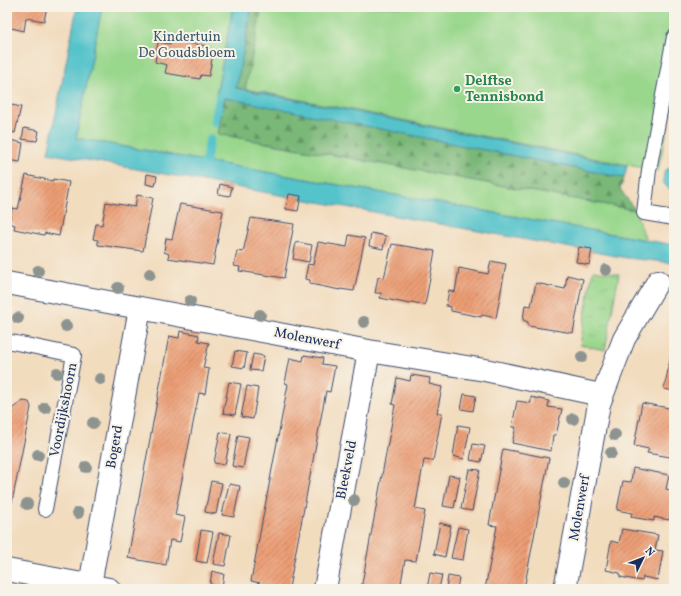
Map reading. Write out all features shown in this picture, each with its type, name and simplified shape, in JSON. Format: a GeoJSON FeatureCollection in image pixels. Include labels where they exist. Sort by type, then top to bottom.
{"type":"FeatureCollection","features":[{"type":"Feature","properties":{"kind":"street","name":"Molenwerf"},"geometry":{"type":"LineString","coordinates":[[565,589],[599,404],[624,340],[658,281]]}},
{"type":"Feature","properties":{"kind":"street","name":"Molenwerf"},"geometry":{"type":"LineString","coordinates":[[7,283],[369,351],[485,370],[596,394],[599,404]]}},
{"type":"Feature","properties":{"kind":"street","name":"Bogerd"},"geometry":{"type":"LineString","coordinates":[[99,587],[140,308]]}},
{"type":"Feature","properties":{"kind":"street","name":"Bleekveld"},"geometry":{"type":"LineString","coordinates":[[325,589],[369,351]]}},
{"type":"Feature","properties":{"kind":"street"},"geometry":{"type":"LineString","coordinates":[[7,570],[99,587]]}},
{"type":"Feature","properties":{"kind":"lane"},"geometry":{"type":"LineString","coordinates":[[674,37],[649,170],[644,212],[674,218]]}},
{"type":"Feature","properties":{"kind":"lane","name":"Voordijkshoorn"},"geometry":{"type":"LineString","coordinates":[[7,341],[74,355],[45,509]]}},
{"type":"Feature","properties":{"kind":"green space","name":"Kindertuin De Goudsbloem"},"geometry":{"type":"Polygon","coordinates":[[[102,7],[233,7],[216,95],[225,97],[218,134],[635,210],[646,240],[76,138],[102,7]]]}},
{"type":"Feature","properties":{"kind":"green space","name":"Delftse Tennisbond"},"geometry":{"type":"Polygon","coordinates":[[[252,7],[674,7],[674,99],[658,171],[236,87],[252,7]]]}},
{"type":"Feature","properties":{"kind":"green space"},"geometry":{"type":"Polygon","coordinates":[[[252,7],[262,7],[245,90],[236,87],[252,7]]]}},
{"type":"Feature","properties":{"kind":"green space"},"geometry":{"type":"Polygon","coordinates":[[[225,97],[624,178],[620,189],[635,210],[218,134],[225,97]]]}},
{"type":"Feature","properties":{"kind":"green space"},"geometry":{"type":"Polygon","coordinates":[[[593,270],[619,274],[605,350],[580,345],[593,270]]]}},
{"type":"Feature","properties":{"kind":"water"},"geometry":{"type":"Polygon","coordinates":[[[77,7],[102,7],[76,138],[674,245],[674,263],[627,258],[48,153],[77,7]]]}},
{"type":"Feature","properties":{"kind":"water"},"geometry":{"type":"Polygon","coordinates":[[[233,7],[252,7],[236,88],[627,166],[624,178],[216,96],[233,7]]]}},
{"type":"Feature","properties":{"kind":"water"},"geometry":{"type":"Polygon","coordinates":[[[674,164],[674,192],[665,185],[663,178],[665,170],[673,167],[674,164]]]}},
{"type":"Feature","properties":{"kind":"building"},"geometry":{"type":"Polygon","coordinates":[[[7,7],[47,7],[44,21],[26,18],[24,31],[7,27],[7,7]]]}},
{"type":"Feature","properties":{"kind":"building"},"geometry":{"type":"Polygon","coordinates":[[[171,40],[206,46],[205,51],[213,53],[209,76],[201,75],[200,79],[165,73],[167,65],[155,62],[158,42],[170,44],[171,40]]]}},
{"type":"Feature","properties":{"kind":"building"},"geometry":{"type":"Polygon","coordinates":[[[7,104],[21,107],[15,133],[7,131],[7,104]]]}},
{"type":"Feature","properties":{"kind":"building"},"geometry":{"type":"Polygon","coordinates":[[[24,128],[39,131],[37,141],[22,139],[24,128]]]}},
{"type":"Feature","properties":{"kind":"building"},"geometry":{"type":"Polygon","coordinates":[[[10,140],[23,143],[20,162],[7,160],[10,140]]]}},
{"type":"Feature","properties":{"kind":"building"},"geometry":{"type":"Polygon","coordinates":[[[147,174],[157,176],[155,186],[146,184],[147,174]]]}},
{"type":"Feature","properties":{"kind":"building"},"geometry":{"type":"Polygon","coordinates":[[[26,175],[53,181],[53,179],[69,182],[59,236],[45,233],[44,235],[14,229],[15,225],[9,223],[12,208],[18,209],[26,175]]]}},
{"type":"Feature","properties":{"kind":"building"},"geometry":{"type":"Polygon","coordinates":[[[220,184],[232,187],[230,196],[218,194],[220,184]]]}},
{"type":"Feature","properties":{"kind":"building"},"geometry":{"type":"Polygon","coordinates":[[[289,194],[301,196],[298,211],[286,209],[289,194]]]}},
{"type":"Feature","properties":{"kind":"building"},"geometry":{"type":"Polygon","coordinates":[[[137,195],[153,198],[143,251],[98,245],[98,240],[93,239],[96,224],[102,225],[106,202],[135,207],[137,195]]]}},
{"type":"Feature","properties":{"kind":"building"},"geometry":{"type":"Polygon","coordinates":[[[180,204],[223,211],[213,265],[168,258],[169,254],[164,252],[166,238],[172,239],[180,204]]]}},
{"type":"Feature","properties":{"kind":"building"},"geometry":{"type":"Polygon","coordinates":[[[251,218],[294,224],[284,278],[239,271],[240,267],[234,266],[237,251],[243,252],[251,218]]]}},
{"type":"Feature","properties":{"kind":"building"},"geometry":{"type":"Polygon","coordinates":[[[371,233],[386,236],[383,249],[369,246],[371,233]]]}},
{"type":"Feature","properties":{"kind":"building"},"geometry":{"type":"Polygon","coordinates":[[[349,235],[365,238],[354,291],[340,290],[310,284],[310,280],[305,279],[308,264],[313,265],[318,242],[347,247],[349,235]]]}},
{"type":"Feature","properties":{"kind":"building"},"geometry":{"type":"Polygon","coordinates":[[[296,242],[312,245],[309,262],[293,259],[296,242]]]}},
{"type":"Feature","properties":{"kind":"building"},"geometry":{"type":"Polygon","coordinates":[[[392,244],[435,251],[425,305],[411,302],[410,304],[380,298],[381,293],[375,293],[378,277],[384,278],[392,244]]]}},
{"type":"Feature","properties":{"kind":"building"},"geometry":{"type":"Polygon","coordinates":[[[579,247],[592,249],[589,265],[576,262],[579,247]]]}},
{"type":"Feature","properties":{"kind":"building"},"geometry":{"type":"Polygon","coordinates":[[[491,261],[506,264],[496,318],[482,315],[481,317],[451,311],[451,307],[446,306],[449,290],[455,292],[459,268],[488,274],[491,261]]]}},
{"type":"Feature","properties":{"kind":"building"},"geometry":{"type":"Polygon","coordinates":[[[567,275],[583,279],[573,333],[528,326],[528,322],[523,320],[525,305],[531,306],[536,283],[565,289],[567,275]]]}},
{"type":"Feature","properties":{"kind":"building"},"geometry":{"type":"Polygon","coordinates":[[[180,331],[199,335],[198,341],[209,343],[203,368],[209,369],[205,394],[199,393],[175,515],[185,517],[180,542],[170,540],[166,565],[128,558],[169,336],[179,338],[180,331]]]}},
{"type":"Feature","properties":{"kind":"building"},"geometry":{"type":"Polygon","coordinates":[[[674,346],[674,391],[664,389],[674,346]]]}},
{"type":"Feature","properties":{"kind":"building"},"geometry":{"type":"Polygon","coordinates":[[[235,351],[247,353],[244,368],[232,366],[235,351]]]}},
{"type":"Feature","properties":{"kind":"building"},"geometry":{"type":"Polygon","coordinates":[[[253,354],[264,356],[261,371],[250,370],[253,354]]]}},
{"type":"Feature","properties":{"kind":"building"},"geometry":{"type":"Polygon","coordinates":[[[304,355],[323,358],[322,364],[335,366],[330,392],[326,391],[289,588],[280,587],[280,589],[259,589],[260,583],[251,581],[288,384],[285,383],[290,358],[303,361],[304,355]]]}},
{"type":"Feature","properties":{"kind":"building"},"geometry":{"type":"Polygon","coordinates":[[[411,375],[430,378],[429,384],[442,387],[437,413],[442,413],[433,461],[424,460],[415,509],[425,511],[416,561],[405,560],[401,583],[410,585],[409,589],[361,589],[395,405],[392,404],[397,378],[410,381],[411,375]]]}},
{"type":"Feature","properties":{"kind":"building"},"geometry":{"type":"Polygon","coordinates":[[[229,382],[241,384],[235,415],[223,413],[229,382]]]}},
{"type":"Feature","properties":{"kind":"building"},"geometry":{"type":"Polygon","coordinates":[[[247,386],[258,388],[253,419],[241,417],[247,386]]]}},
{"type":"Feature","properties":{"kind":"building"},"geometry":{"type":"Polygon","coordinates":[[[464,394],[476,396],[473,411],[461,409],[464,394]]]}},
{"type":"Feature","properties":{"kind":"building"},"geometry":{"type":"Polygon","coordinates":[[[531,397],[549,401],[548,407],[562,409],[556,435],[553,435],[551,451],[512,443],[516,427],[512,427],[517,401],[531,403],[531,397]]]}},
{"type":"Feature","properties":{"kind":"building"},"geometry":{"type":"Polygon","coordinates":[[[23,401],[29,402],[31,407],[11,507],[7,506],[7,412],[23,401]]]}},
{"type":"Feature","properties":{"kind":"building"},"geometry":{"type":"Polygon","coordinates":[[[642,403],[674,409],[674,454],[671,453],[670,457],[647,453],[649,449],[634,446],[642,403]]]}},
{"type":"Feature","properties":{"kind":"building"},"geometry":{"type":"Polygon","coordinates":[[[458,425],[470,427],[464,459],[453,456],[458,425]]]}},
{"type":"Feature","properties":{"kind":"building"},"geometry":{"type":"Polygon","coordinates":[[[220,432],[231,434],[225,465],[214,463],[220,432]]]}},
{"type":"Feature","properties":{"kind":"building"},"geometry":{"type":"Polygon","coordinates":[[[238,435],[249,437],[243,468],[232,466],[238,435]]]}},
{"type":"Feature","properties":{"kind":"building"},"geometry":{"type":"Polygon","coordinates":[[[473,444],[485,446],[481,462],[470,460],[473,444]]]}},
{"type":"Feature","properties":{"kind":"building"},"geometry":{"type":"Polygon","coordinates":[[[503,449],[549,458],[524,589],[485,589],[497,526],[489,525],[503,449]]]}},
{"type":"Feature","properties":{"kind":"building"},"geometry":{"type":"Polygon","coordinates":[[[633,468],[669,475],[666,489],[674,491],[669,520],[654,517],[654,521],[631,517],[632,513],[617,510],[623,481],[631,482],[633,468]]]}},
{"type":"Feature","properties":{"kind":"building"},"geometry":{"type":"Polygon","coordinates":[[[469,469],[480,470],[472,511],[461,509],[469,469]]]}},
{"type":"Feature","properties":{"kind":"building"},"geometry":{"type":"Polygon","coordinates":[[[449,475],[460,477],[454,508],[443,506],[449,475]]]}},
{"type":"Feature","properties":{"kind":"building"},"geometry":{"type":"Polygon","coordinates":[[[211,481],[222,483],[216,514],[205,512],[211,481]]]}},
{"type":"Feature","properties":{"kind":"building"},"geometry":{"type":"Polygon","coordinates":[[[229,484],[240,486],[234,517],[222,515],[229,484]]]}},
{"type":"Feature","properties":{"kind":"building"},"geometry":{"type":"Polygon","coordinates":[[[440,523],[451,526],[445,557],[434,554],[440,523]]]}},
{"type":"Feature","properties":{"kind":"building"},"geometry":{"type":"Polygon","coordinates":[[[458,527],[468,529],[463,560],[451,558],[458,527]]]}},
{"type":"Feature","properties":{"kind":"building"},"geometry":{"type":"Polygon","coordinates":[[[622,529],[658,535],[655,550],[663,551],[658,580],[643,577],[642,581],[620,577],[620,573],[606,570],[611,541],[619,543],[622,529]]]}},
{"type":"Feature","properties":{"kind":"building"},"geometry":{"type":"Polygon","coordinates":[[[201,530],[213,532],[207,563],[196,561],[201,530]]]}},
{"type":"Feature","properties":{"kind":"building"},"geometry":{"type":"Polygon","coordinates":[[[219,533],[231,535],[225,566],[213,564],[219,533]]]}},
{"type":"Feature","properties":{"kind":"building"},"geometry":{"type":"Polygon","coordinates":[[[212,571],[224,574],[222,587],[210,584],[212,571]]]}},
{"type":"Feature","properties":{"kind":"building"},"geometry":{"type":"Polygon","coordinates":[[[430,573],[442,575],[439,589],[427,589],[430,573]]]}},
{"type":"Feature","properties":{"kind":"building"},"geometry":{"type":"Polygon","coordinates":[[[448,576],[459,578],[457,589],[446,589],[448,576]]]}},
{"type":"Feature","properties":{"kind":"waterway"},"geometry":{"type":"LineString","coordinates":[[215,122],[220,96]]}},
{"type":"Feature","properties":{"kind":"waterway"},"geometry":{"type":"LineString","coordinates":[[204,169],[210,139]]}},
{"type":"Feature","properties":{"kind":"place","name":"Delftse Tennisbond"},"geometry":{"type":"Point","coordinates":[457,89]}}]}
